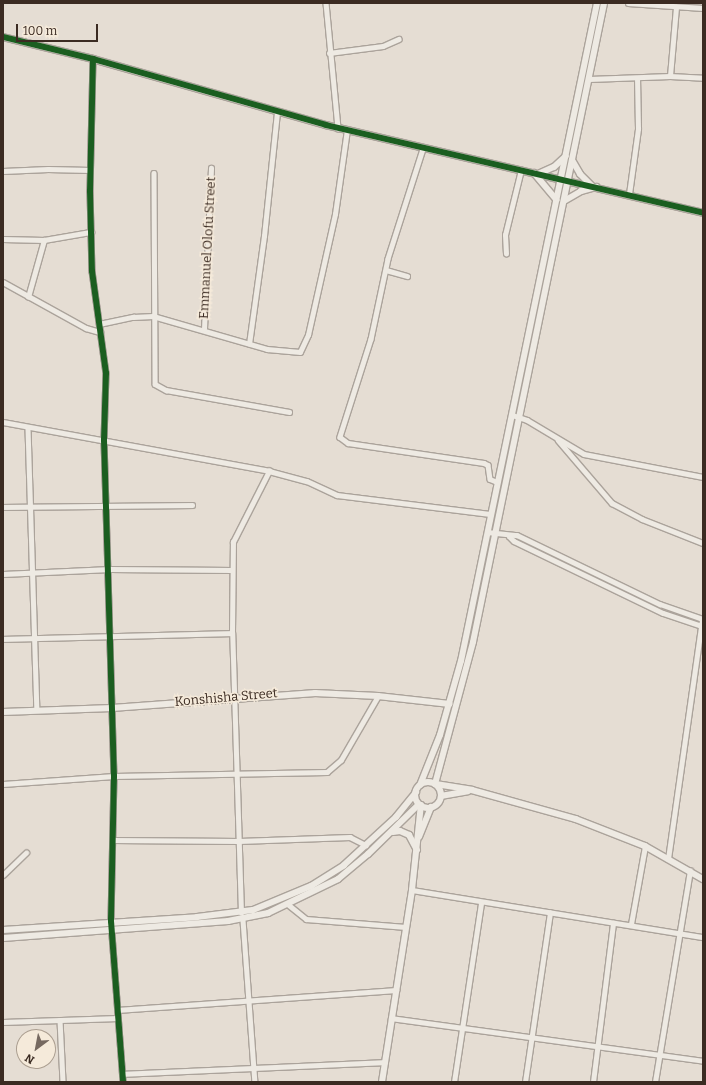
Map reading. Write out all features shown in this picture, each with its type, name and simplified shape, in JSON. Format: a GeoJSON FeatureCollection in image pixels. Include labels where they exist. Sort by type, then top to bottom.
{"type":"FeatureCollection","features":[{"type":"Feature","properties":{"kind":"main road"},"geometry":{"type":"LineString","coordinates":[[420,804],[431,807],[438,803],[441,796],[436,784],[466,671],[519,417],[564,180],[566,156],[597,3]]}},
{"type":"Feature","properties":{"kind":"main road"},"geometry":{"type":"LineString","coordinates":[[564,180],[572,160],[604,3]]}},
{"type":"Feature","properties":{"kind":"main road"},"geometry":{"type":"LineString","coordinates":[[560,201],[536,174],[554,167],[566,156]]}},
{"type":"Feature","properties":{"kind":"main road"},"geometry":{"type":"LineString","coordinates":[[560,201],[594,186],[580,174],[572,160]]}},
{"type":"Feature","properties":{"kind":"main road"},"geometry":{"type":"LineString","coordinates":[[3,930],[111,921],[242,916],[316,883],[366,845],[396,817],[416,792],[432,757],[450,704],[464,647],[490,514],[560,201]]}},
{"type":"Feature","properties":{"kind":"main road"},"geometry":{"type":"LineString","coordinates":[[420,785],[427,782],[436,784]]}},
{"type":"Feature","properties":{"kind":"main road"},"geometry":{"type":"LineString","coordinates":[[416,792],[420,804]]}},
{"type":"Feature","properties":{"kind":"main road"},"geometry":{"type":"LineString","coordinates":[[3,938],[242,916],[289,905],[338,879],[392,832],[420,804]]}},
{"type":"Feature","properties":{"kind":"main road"},"geometry":{"type":"LineString","coordinates":[[392,832],[400,831],[409,835],[417,850]]}},
{"type":"Feature","properties":{"kind":"street"},"geometry":{"type":"LineString","coordinates":[[326,3],[329,53],[338,128]]}},
{"type":"Feature","properties":{"kind":"street"},"geometry":{"type":"LineString","coordinates":[[628,3],[703,8]]}},
{"type":"Feature","properties":{"kind":"street"},"geometry":{"type":"LineString","coordinates":[[670,76],[676,7]]}},
{"type":"Feature","properties":{"kind":"street"},"geometry":{"type":"LineString","coordinates":[[3,37],[93,59],[338,128],[629,194],[703,213]]}},
{"type":"Feature","properties":{"kind":"street"},"geometry":{"type":"LineString","coordinates":[[329,53],[383,46],[399,39]]}},
{"type":"Feature","properties":{"kind":"street"},"geometry":{"type":"LineString","coordinates":[[93,59],[90,170],[92,270],[106,373],[104,440],[110,569],[110,634],[114,776],[111,921],[123,1082]]}},
{"type":"Feature","properties":{"kind":"street"},"geometry":{"type":"LineString","coordinates":[[589,79],[637,79],[670,76],[703,78]]}},
{"type":"Feature","properties":{"kind":"street"},"geometry":{"type":"LineString","coordinates":[[629,194],[638,129],[637,79]]}},
{"type":"Feature","properties":{"kind":"street"},"geometry":{"type":"LineString","coordinates":[[249,344],[267,215],[277,112]]}},
{"type":"Feature","properties":{"kind":"street"},"geometry":{"type":"LineString","coordinates":[[99,324],[133,317],[152,316],[204,329],[249,344],[296,353],[304,346],[335,214],[347,130]]}},
{"type":"Feature","properties":{"kind":"street"},"geometry":{"type":"LineString","coordinates":[[423,148],[386,270],[371,339],[341,432],[341,439],[348,444],[484,463],[488,466],[490,479],[497,482]]}},
{"type":"Feature","properties":{"kind":"street"},"geometry":{"type":"LineString","coordinates":[[3,171],[48,168],[90,170]]}},
{"type":"Feature","properties":{"kind":"street","name":"Emmanuel Olofu Street"},"geometry":{"type":"LineString","coordinates":[[204,329],[212,168]]}},
{"type":"Feature","properties":{"kind":"street"},"geometry":{"type":"LineString","coordinates":[[506,254],[505,235],[521,170]]}},
{"type":"Feature","properties":{"kind":"street"},"geometry":{"type":"LineString","coordinates":[[154,173],[152,316],[153,381],[157,386],[213,399],[290,412]]}},
{"type":"Feature","properties":{"kind":"street"},"geometry":{"type":"LineString","coordinates":[[3,239],[44,240],[91,232]]}},
{"type":"Feature","properties":{"kind":"street"},"geometry":{"type":"LineString","coordinates":[[28,297],[44,240]]}},
{"type":"Feature","properties":{"kind":"street"},"geometry":{"type":"LineString","coordinates":[[386,270],[407,276]]}},
{"type":"Feature","properties":{"kind":"street"},"geometry":{"type":"LineString","coordinates":[[3,282],[86,328],[100,332]]}},
{"type":"Feature","properties":{"kind":"street"},"geometry":{"type":"LineString","coordinates":[[512,415],[519,417],[584,454],[600,459],[703,477]]}},
{"type":"Feature","properties":{"kind":"street"},"geometry":{"type":"LineString","coordinates":[[3,422],[28,428],[104,440],[269,471],[307,481],[332,494],[490,514]]}},
{"type":"Feature","properties":{"kind":"street"},"geometry":{"type":"LineString","coordinates":[[28,428],[29,507],[37,710]]}},
{"type":"Feature","properties":{"kind":"street"},"geometry":{"type":"LineString","coordinates":[[556,438],[612,503],[642,519],[703,543]]}},
{"type":"Feature","properties":{"kind":"street"},"geometry":{"type":"LineString","coordinates":[[255,1082],[247,999],[242,916],[236,697],[232,633],[232,570],[235,536],[269,471]]}},
{"type":"Feature","properties":{"kind":"street"},"geometry":{"type":"LineString","coordinates":[[3,507],[192,505]]}},
{"type":"Feature","properties":{"kind":"street"},"geometry":{"type":"LineString","coordinates":[[487,532],[509,536],[517,535],[660,604],[702,619],[668,859]]}},
{"type":"Feature","properties":{"kind":"street"},"geometry":{"type":"LineString","coordinates":[[509,536],[514,540],[663,613],[702,626]]}},
{"type":"Feature","properties":{"kind":"street"},"geometry":{"type":"LineString","coordinates":[[3,574],[110,569],[232,570]]}},
{"type":"Feature","properties":{"kind":"street"},"geometry":{"type":"LineString","coordinates":[[3,639],[110,634],[232,633]]}},
{"type":"Feature","properties":{"kind":"street","name":"Konshisha Street"},"geometry":{"type":"LineString","coordinates":[[3,712],[112,708],[236,697],[315,693],[378,696],[450,704]]}},
{"type":"Feature","properties":{"kind":"street"},"geometry":{"type":"LineString","coordinates":[[3,784],[114,776],[238,775],[327,772],[341,760],[378,696]]}},
{"type":"Feature","properties":{"kind":"street"},"geometry":{"type":"LineString","coordinates":[[436,784],[472,790],[576,819],[645,846],[703,879]]}},
{"type":"Feature","properties":{"kind":"street"},"geometry":{"type":"LineString","coordinates":[[441,796],[472,790]]}},
{"type":"Feature","properties":{"kind":"street"},"geometry":{"type":"LineString","coordinates":[[382,1082],[412,890],[418,840],[420,804]]}},
{"type":"Feature","properties":{"kind":"street"},"geometry":{"type":"LineString","coordinates":[[418,840],[431,807]]}},
{"type":"Feature","properties":{"kind":"street"},"geometry":{"type":"LineString","coordinates":[[113,840],[239,841],[350,838],[366,845]]}},
{"type":"Feature","properties":{"kind":"street"},"geometry":{"type":"LineString","coordinates":[[631,924],[645,846]]}},
{"type":"Feature","properties":{"kind":"street"},"geometry":{"type":"LineString","coordinates":[[3,875],[26,853]]}},
{"type":"Feature","properties":{"kind":"street"},"geometry":{"type":"LineString","coordinates":[[655,1082],[678,932],[690,871]]}},
{"type":"Feature","properties":{"kind":"street"},"geometry":{"type":"LineString","coordinates":[[412,890],[613,923],[631,924],[703,937]]}},
{"type":"Feature","properties":{"kind":"street"},"geometry":{"type":"LineString","coordinates":[[454,1082],[481,902]]}},
{"type":"Feature","properties":{"kind":"street"},"geometry":{"type":"LineString","coordinates":[[289,905],[306,919],[406,927]]}},
{"type":"Feature","properties":{"kind":"street"},"geometry":{"type":"LineString","coordinates":[[525,1082],[550,913]]}},
{"type":"Feature","properties":{"kind":"street"},"geometry":{"type":"LineString","coordinates":[[593,1082],[599,1047],[613,923]]}},
{"type":"Feature","properties":{"kind":"street"},"geometry":{"type":"LineString","coordinates":[[117,1010],[247,999],[396,990]]}},
{"type":"Feature","properties":{"kind":"street"},"geometry":{"type":"LineString","coordinates":[[3,1022],[118,1018]]}},
{"type":"Feature","properties":{"kind":"street"},"geometry":{"type":"LineString","coordinates":[[391,1018],[703,1061]]}},
{"type":"Feature","properties":{"kind":"street"},"geometry":{"type":"LineString","coordinates":[[60,1020],[63,1082]]}},
{"type":"Feature","properties":{"kind":"street"},"geometry":{"type":"LineString","coordinates":[[122,1074],[254,1066],[385,1062]]}},
{"type":"Feature","properties":{"kind":"cycle path"},"geometry":{"type":"LineString","coordinates":[[3,37],[93,59],[326,125],[703,213]]}},
{"type":"Feature","properties":{"kind":"cycle path"},"geometry":{"type":"LineString","coordinates":[[93,59],[90,191],[92,271],[106,373],[104,440],[114,776],[111,921],[123,1082]]}}]}
